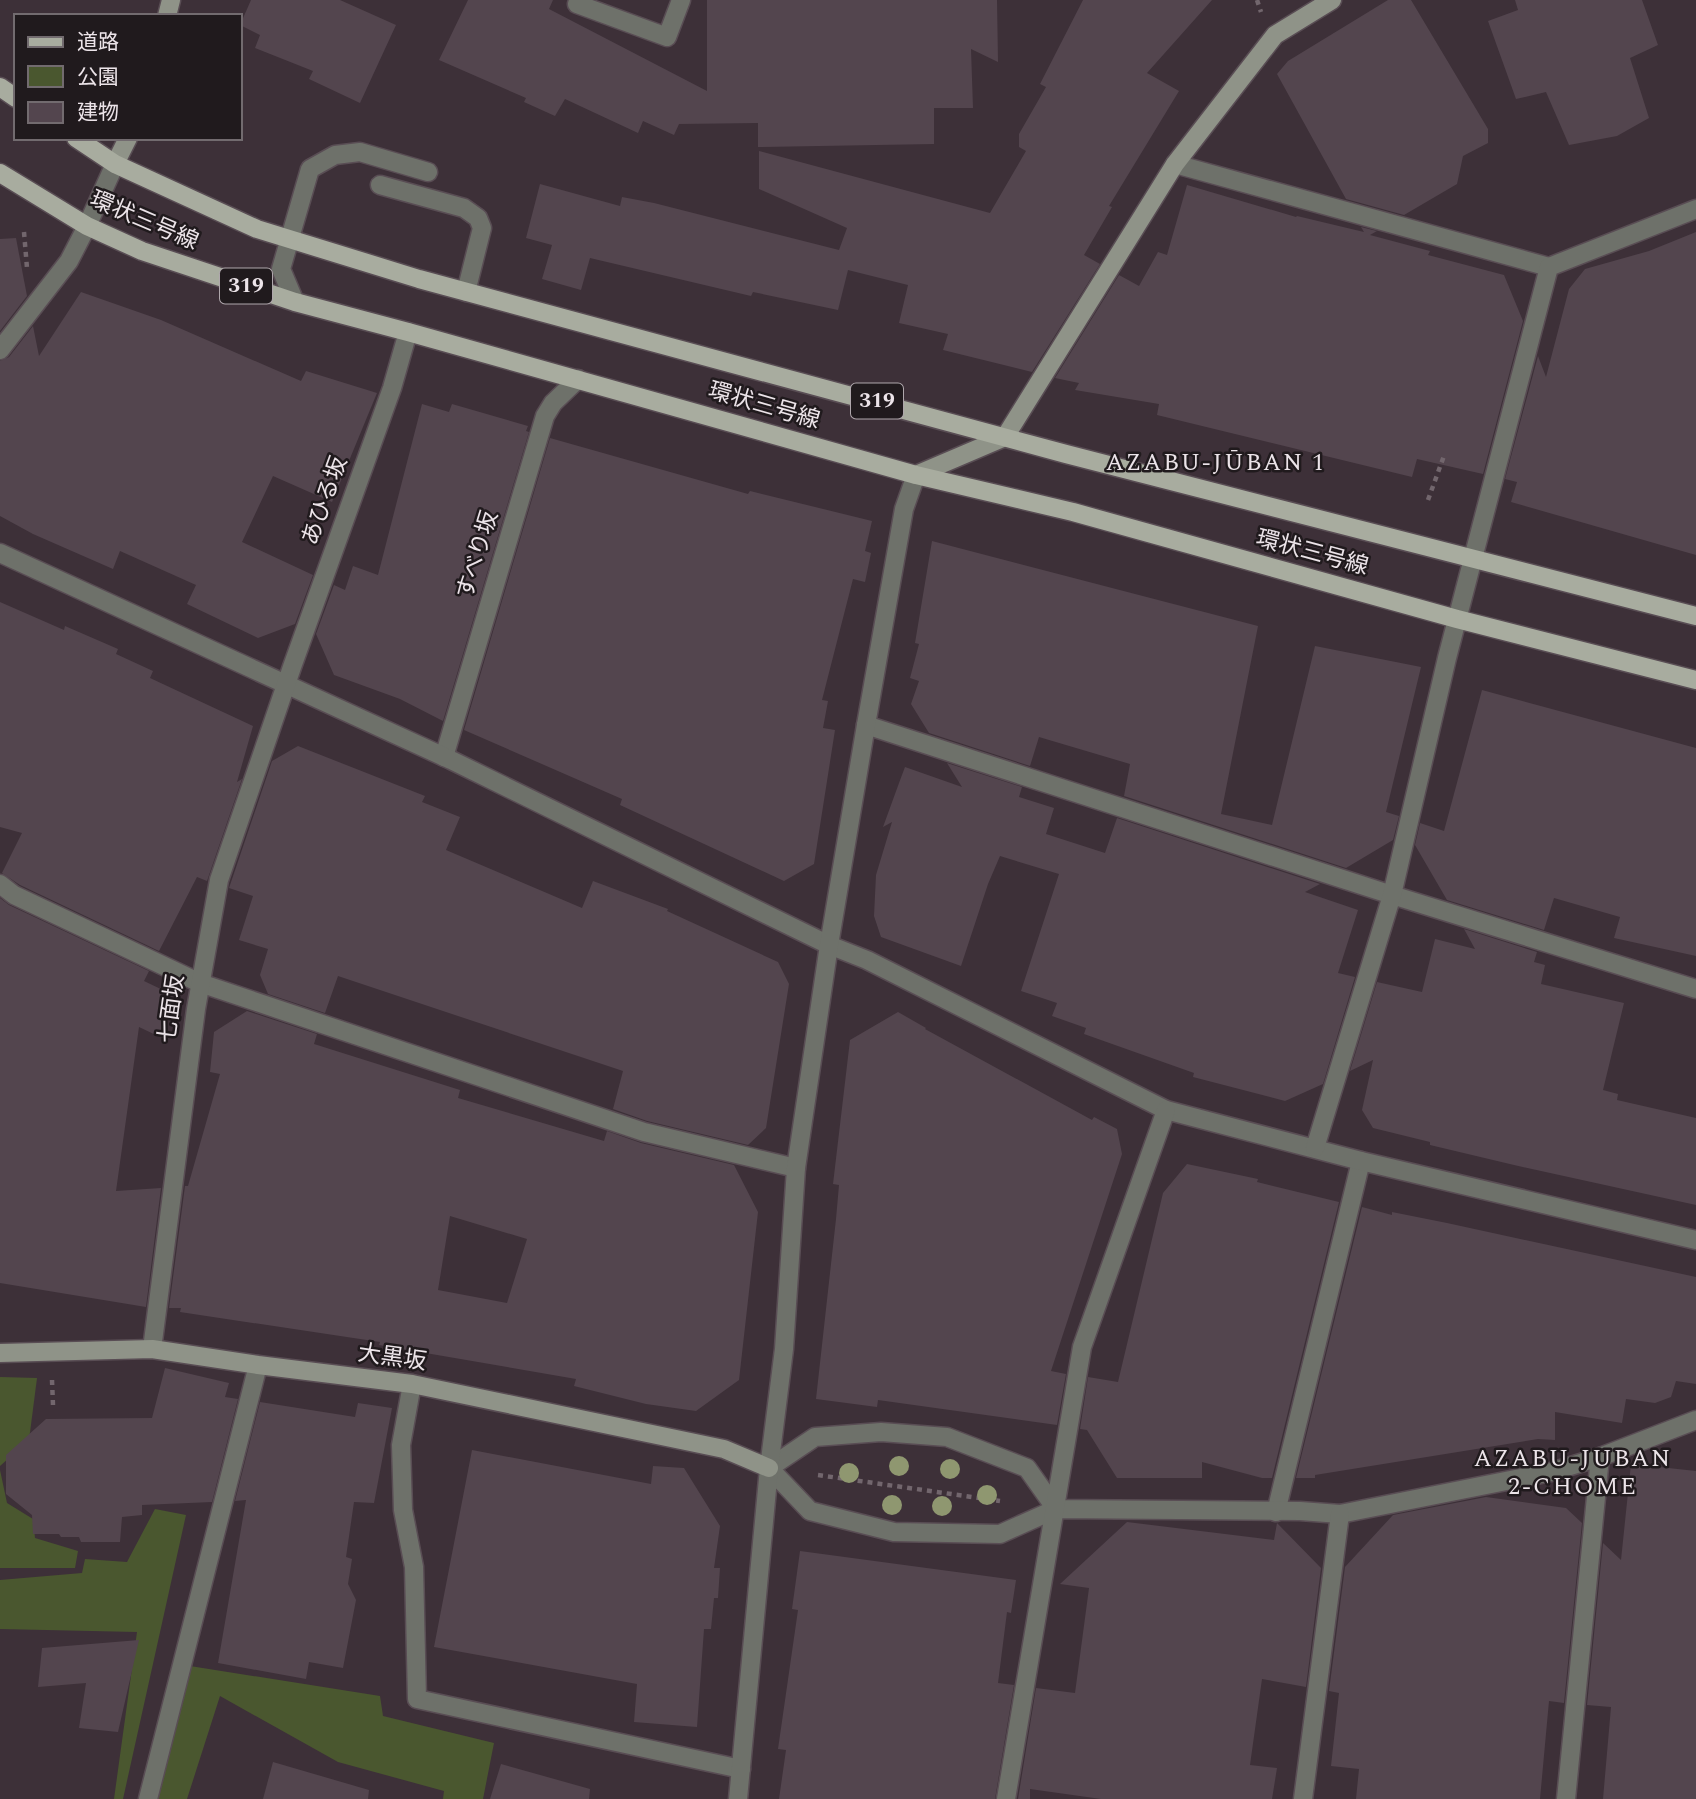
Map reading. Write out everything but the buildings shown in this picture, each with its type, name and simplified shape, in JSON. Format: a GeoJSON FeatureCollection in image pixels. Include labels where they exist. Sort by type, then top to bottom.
{"type":"FeatureCollection","features":[{"type":"Feature","properties":{"kind":"main road","name":"環状三号線"},"geometry":{"type":"LineString","coordinates":[[79,140],[115,164],[257,229],[466,292],[875,400],[1004,438],[1696,616]]}},
{"type":"Feature","properties":{"kind":"main road","name":"環状三号線"},"geometry":{"type":"LineString","coordinates":[[0,173],[87,226],[163,258],[295,302],[408,331],[916,475],[1073,512],[1457,619],[1696,680]]}},
{"type":"Feature","properties":{"kind":"street"},"geometry":{"type":"LineString","coordinates":[[577,4],[667,37],[681,0]]}},
{"type":"Feature","properties":{"kind":"street"},"geometry":{"type":"LineString","coordinates":[[738,1799],[769,1468],[784,1349],[796,1168],[829,945],[904,509],[916,475],[1004,438],[1175,164],[1275,35],[1332,0]]}},
{"type":"Feature","properties":{"kind":"street"},"geometry":{"type":"LineString","coordinates":[[0,350],[69,261],[127,140]]}},
{"type":"Feature","properties":{"kind":"street"},"geometry":{"type":"LineString","coordinates":[[295,302],[281,270],[310,169],[335,155],[360,152],[428,172]]}},
{"type":"Feature","properties":{"kind":"street"},"geometry":{"type":"LineString","coordinates":[[1175,164],[1549,267],[1696,209]]}},
{"type":"Feature","properties":{"kind":"street"},"geometry":{"type":"LineString","coordinates":[[380,185],[464,208],[478,218],[482,228],[466,292]]}},
{"type":"Feature","properties":{"kind":"street"},"geometry":{"type":"LineString","coordinates":[[1315,1148],[1392,895],[1472,559],[1549,267]]}},
{"type":"Feature","properties":{"kind":"street","name":"あひる坂"},"geometry":{"type":"LineString","coordinates":[[286,686],[392,388],[408,331]]}},
{"type":"Feature","properties":{"kind":"street","name":"すべり坂"},"geometry":{"type":"LineString","coordinates":[[444,757],[545,416],[552,403],[578,379]]}},
{"type":"Feature","properties":{"kind":"street"},"geometry":{"type":"LineString","coordinates":[[0,553],[444,757],[829,945],[867,960],[1166,1110],[1361,1161],[1696,1240]]}},
{"type":"Feature","properties":{"kind":"street","name":"七面坂"},"geometry":{"type":"LineString","coordinates":[[152,1349],[200,983],[219,880],[286,686]]}},
{"type":"Feature","properties":{"kind":"street"},"geometry":{"type":"LineString","coordinates":[[866,725],[1392,895],[1696,989]]}},
{"type":"Feature","properties":{"kind":"street"},"geometry":{"type":"LineString","coordinates":[[0,884],[14,895],[200,983],[644,1132],[796,1168]]}},
{"type":"Feature","properties":{"kind":"street"},"geometry":{"type":"LineString","coordinates":[[1006,1799],[1082,1348],[1166,1110]]}},
{"type":"Feature","properties":{"kind":"street"},"geometry":{"type":"LineString","coordinates":[[1276,1512],[1361,1161]]}},
{"type":"Feature","properties":{"kind":"street","name":"大黒坂"},"geometry":{"type":"LineString","coordinates":[[0,1353],[152,1349],[412,1384],[724,1449],[769,1468]]}},
{"type":"Feature","properties":{"kind":"street"},"geometry":{"type":"LineString","coordinates":[[148,1799],[258,1365]]}},
{"type":"Feature","properties":{"kind":"street"},"geometry":{"type":"LineString","coordinates":[[412,1384],[401,1445],[403,1510],[414,1567],[416,1699],[741,1769]]}},
{"type":"Feature","properties":{"kind":"street"},"geometry":{"type":"LineString","coordinates":[[769,1468],[810,1511],[894,1532],[1000,1534],[1056,1509],[1340,1514],[1551,1472],[1600,1457],[1696,1420]]}},
{"type":"Feature","properties":{"kind":"street"},"geometry":{"type":"LineString","coordinates":[[769,1468],[815,1437],[881,1432],[947,1437],[1027,1468],[1056,1509]]}},
{"type":"Feature","properties":{"kind":"street"},"geometry":{"type":"LineString","coordinates":[[1566,1799],[1600,1457]]}},
{"type":"Feature","properties":{"kind":"street"},"geometry":{"type":"LineString","coordinates":[[1303,1799],[1340,1514]]}},
{"type":"Feature","properties":{"kind":"path"},"geometry":{"type":"LineString","coordinates":[[1429,499],[1445,453]]}},
{"type":"Feature","properties":{"kind":"path"},"geometry":{"type":"LineString","coordinates":[[815,1474],[997,1501]]}},
{"type":"Feature","properties":{"kind":"green space"},"geometry":{"type":"Polygon","coordinates":[[[0,1377],[37,1378],[29,1440],[0,1466],[0,1377]]]}},
{"type":"Feature","properties":{"kind":"green space"},"geometry":{"type":"Polygon","coordinates":[[[0,1470],[7,1503],[33,1519],[35,1538],[78,1551],[75,1568],[0,1568],[0,1470]]]}},
{"type":"Feature","properties":{"kind":"green space"},"geometry":{"type":"Polygon","coordinates":[[[155,1509],[186,1515],[123,1799],[114,1799],[137,1632],[0,1629],[0,1580],[82,1573],[85,1559],[127,1562],[155,1509]]]}},
{"type":"Feature","properties":{"kind":"green space"},"geometry":{"type":"Polygon","coordinates":[[[190,1666],[380,1696],[383,1716],[494,1743],[483,1799],[443,1799],[444,1791],[338,1762],[220,1696],[187,1799],[158,1799],[190,1666]]]}},
{"type":"Feature","properties":{"kind":"district","name":"AZABU-JŪBAN 1"},"geometry":{"type":"Point","coordinates":[1216,463]}},
{"type":"Feature","properties":{"kind":"district","name":"AZABU-JUBAN 2-CHOME"},"geometry":{"type":"Point","coordinates":[1573,1473]}}]}
